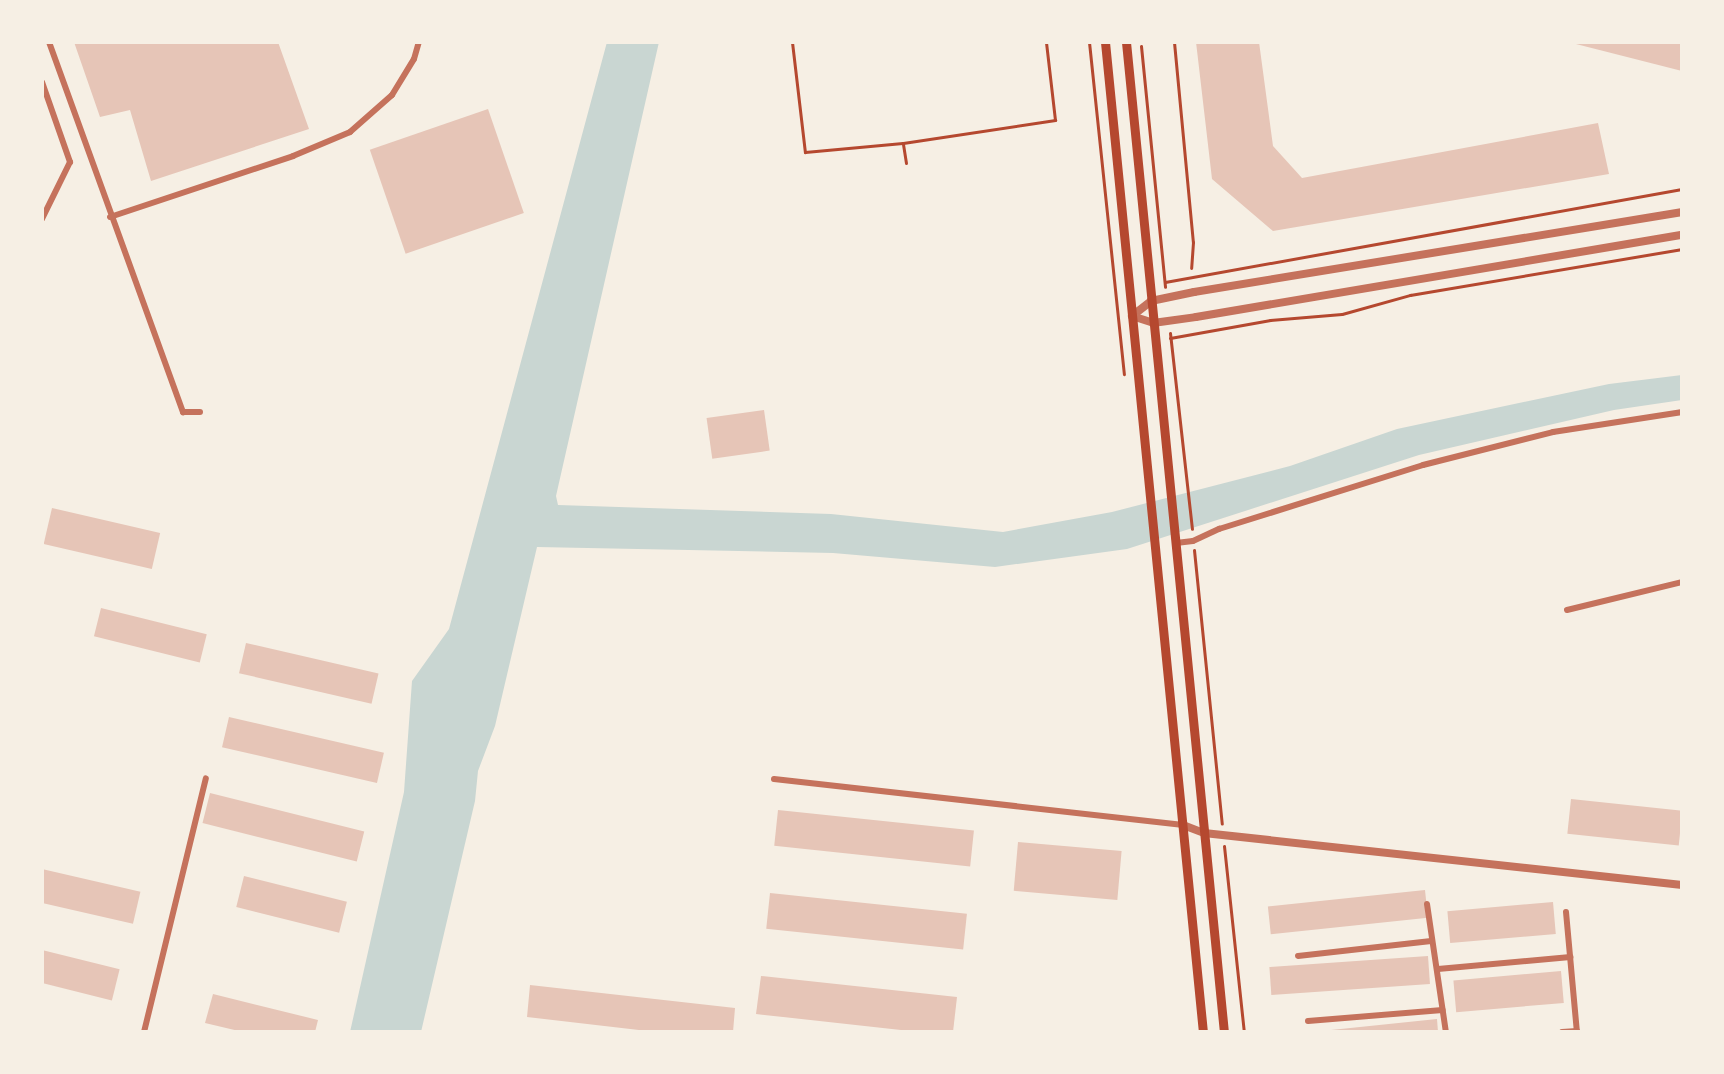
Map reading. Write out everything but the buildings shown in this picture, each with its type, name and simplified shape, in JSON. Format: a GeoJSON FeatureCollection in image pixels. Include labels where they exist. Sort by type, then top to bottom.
{"type":"FeatureCollection","features":[{"type":"Feature","properties":{"kind":"main road"},"geometry":{"type":"LineString","coordinates":[[1105,42],[1203,1032]]}},
{"type":"Feature","properties":{"kind":"main road"},"geometry":{"type":"LineString","coordinates":[[1126,42],[1224,1032]]}},
{"type":"Feature","properties":{"kind":"street"},"geometry":{"type":"LineString","coordinates":[[49,42],[183,412],[200,412]]}},
{"type":"Feature","properties":{"kind":"street"},"geometry":{"type":"LineString","coordinates":[[111,217],[293,156],[350,132],[392,95],[414,59],[419,42]]}},
{"type":"Feature","properties":{"kind":"street"},"geometry":{"type":"LineString","coordinates":[[42,82],[70,162],[42,219]]}},
{"type":"Feature","properties":{"kind":"street"},"geometry":{"type":"LineString","coordinates":[[1132,316],[1151,301],[1682,212]]}},
{"type":"Feature","properties":{"kind":"street"},"geometry":{"type":"LineString","coordinates":[[1132,316],[1153,323],[1682,235]]}},
{"type":"Feature","properties":{"kind":"street"},"geometry":{"type":"LineString","coordinates":[[1176,543],[1193,541],[1219,529],[1423,465],[1553,432],[1682,412]]}},
{"type":"Feature","properties":{"kind":"street"},"geometry":{"type":"LineString","coordinates":[[1567,610],[1682,582]]}},
{"type":"Feature","properties":{"kind":"street"},"geometry":{"type":"LineString","coordinates":[[144,1032],[206,778]]}},
{"type":"Feature","properties":{"kind":"street"},"geometry":{"type":"LineString","coordinates":[[774,779],[1184,825],[1204,833],[1682,885]]}},
{"type":"Feature","properties":{"kind":"street"},"geometry":{"type":"LineString","coordinates":[[1427,904],[1446,1032]]}},
{"type":"Feature","properties":{"kind":"street"},"geometry":{"type":"LineString","coordinates":[[1562,1032],[1577,1032],[1566,912]]}},
{"type":"Feature","properties":{"kind":"street"},"geometry":{"type":"LineString","coordinates":[[1298,956],[1431,941]]}},
{"type":"Feature","properties":{"kind":"street"},"geometry":{"type":"LineString","coordinates":[[1438,969],[1570,957]]}},
{"type":"Feature","properties":{"kind":"street"},"geometry":{"type":"LineString","coordinates":[[1308,1021],[1443,1010]]}},
{"type":"Feature","properties":{"kind":"path"},"geometry":{"type":"LineString","coordinates":[[792,42],[805,152],[903,143],[1055,120],[1046,42]]}},
{"type":"Feature","properties":{"kind":"path"},"geometry":{"type":"LineString","coordinates":[[1174,42],[1192,242],[1191,268]]}},
{"type":"Feature","properties":{"kind":"path"},"geometry":{"type":"LineString","coordinates":[[903,143],[906,163]]}},
{"type":"Feature","properties":{"kind":"path"},"geometry":{"type":"LineString","coordinates":[[1165,282],[1682,189]]}},
{"type":"Feature","properties":{"kind":"path"},"geometry":{"type":"LineString","coordinates":[[1170,338],[1270,320],[1342,314],[1410,295],[1682,249]]}},
{"type":"Feature","properties":{"kind":"shaded area"},"geometry":{"type":"Polygon","coordinates":[[[607,42],[659,42],[556,496],[558,505],[831,514],[1003,532],[1112,512],[1290,466],[1397,429],[1609,384],[1682,375],[1682,400],[1614,410],[1419,455],[1127,549],[995,567],[833,553],[537,547],[495,726],[478,771],[475,801],[421,1032],[350,1032],[404,792],[412,681],[449,629],[607,42]]]}}]}
